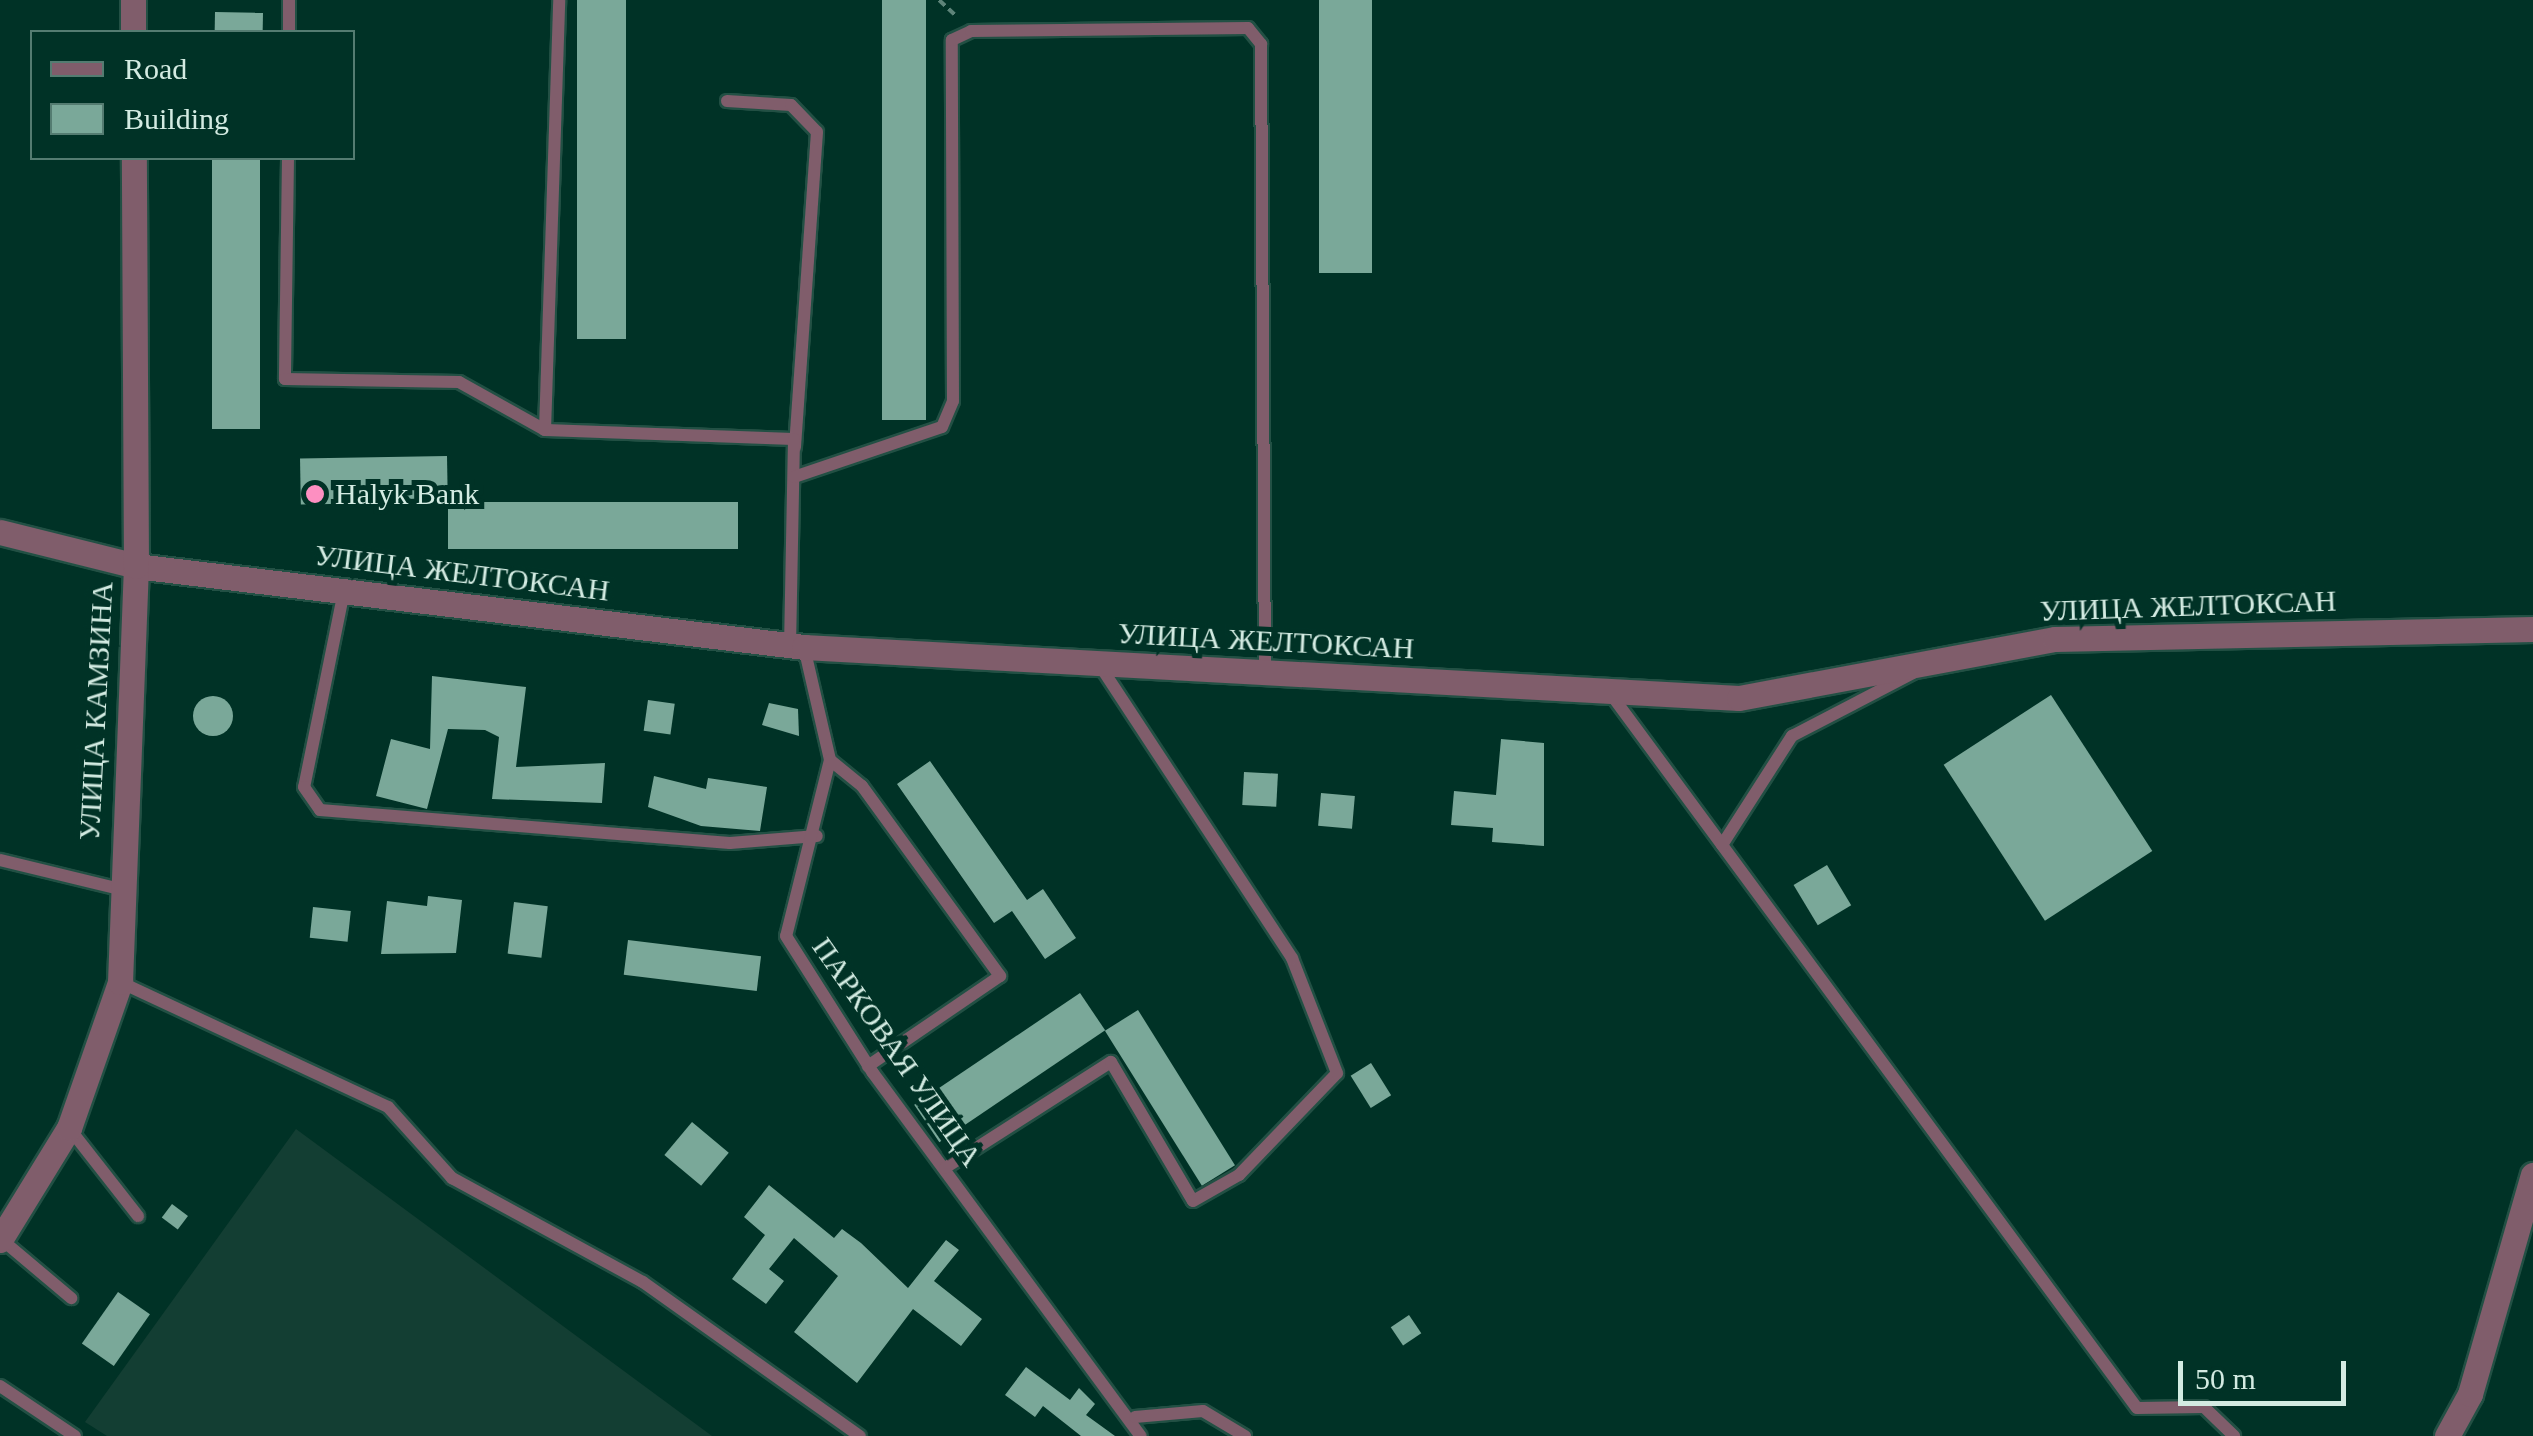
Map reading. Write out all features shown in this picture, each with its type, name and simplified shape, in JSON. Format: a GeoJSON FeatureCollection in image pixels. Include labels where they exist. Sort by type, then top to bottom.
{"type":"FeatureCollection","features":[{"type":"Feature","properties":{"kind":"street"},"geometry":{"type":"LineString","coordinates":[[133,0],[133,30]]}},
{"type":"Feature","properties":{"kind":"street","name":"УЛИЦА КАМЗИНА"},"geometry":{"type":"LineString","coordinates":[[0,1239],[70,1128],[120,982],[120,889],[136,566],[134,160]]}},
{"type":"Feature","properties":{"kind":"street","name":"УЛИЦА ЖЕЛТОКСАН"},"geometry":{"type":"LineString","coordinates":[[0,532],[136,566],[797,646],[1739,698],[1924,667],[2055,639],[2533,628]]}},
{"type":"Feature","properties":{"kind":"street"},"geometry":{"type":"LineString","coordinates":[[2447,1436],[2470,1394],[2533,1175]]}},
{"type":"Feature","properties":{"kind":"lane"},"geometry":{"type":"LineString","coordinates":[[289,0],[289,30]]}},
{"type":"Feature","properties":{"kind":"lane"},"geometry":{"type":"LineString","coordinates":[[545,430],[560,0]]}},
{"type":"Feature","properties":{"kind":"lane"},"geometry":{"type":"LineString","coordinates":[[794,477],[942,427],[953,401],[952,40],[971,31],[1257,34],[1266,674]]}},
{"type":"Feature","properties":{"kind":"lane","name":"ПАРКОВАЯ УЛИЦА"},"geometry":{"type":"LineString","coordinates":[[727,102],[792,105],[817,132],[794,460],[797,646],[830,760],[817,836],[786,936],[868,1066],[1135,1418],[1141,1436]]}},
{"type":"Feature","properties":{"kind":"lane"},"geometry":{"type":"LineString","coordinates":[[288,160],[286,378],[458,382],[545,430],[794,439],[794,460]]}},
{"type":"Feature","properties":{"kind":"lane"},"geometry":{"type":"LineString","coordinates":[[344,592],[304,786],[320,810],[730,843],[817,836]]}},
{"type":"Feature","properties":{"kind":"lane"},"geometry":{"type":"LineString","coordinates":[[945,1168],[1111,1062],[1193,1201],[1239,1175],[1337,1073],[1292,958],[1100,664]]}},
{"type":"Feature","properties":{"kind":"lane"},"geometry":{"type":"LineString","coordinates":[[1722,844],[1792,736],[1924,667]]}},
{"type":"Feature","properties":{"kind":"lane"},"geometry":{"type":"LineString","coordinates":[[1609,691],[2137,1408],[2204,1407],[2234,1436]]}},
{"type":"Feature","properties":{"kind":"lane"},"geometry":{"type":"LineString","coordinates":[[830,760],[862,786],[1000,976],[868,1066]]}},
{"type":"Feature","properties":{"kind":"lane"},"geometry":{"type":"LineString","coordinates":[[0,860],[120,889]]}},
{"type":"Feature","properties":{"kind":"lane"},"geometry":{"type":"LineString","coordinates":[[120,982],[388,1107],[452,1178],[643,1282],[860,1436]]}},
{"type":"Feature","properties":{"kind":"lane"},"geometry":{"type":"LineString","coordinates":[[70,1128],[138,1216]]}},
{"type":"Feature","properties":{"kind":"lane"},"geometry":{"type":"LineString","coordinates":[[0,1239],[71,1298]]}},
{"type":"Feature","properties":{"kind":"lane"},"geometry":{"type":"LineString","coordinates":[[0,1386],[75,1436]]}},
{"type":"Feature","properties":{"kind":"lane"},"geometry":{"type":"LineString","coordinates":[[1135,1418],[1203,1411],[1244,1436]]}},
{"type":"Feature","properties":{"kind":"path"},"geometry":{"type":"LineString","coordinates":[[939,0],[971,31]]}},
{"type":"Feature","properties":{"kind":"shaded area"},"geometry":{"type":"Polygon","coordinates":[[[296,1129],[712,1436],[107,1436],[85,1422],[296,1129]]]}},
{"type":"Feature","properties":{"kind":"building"},"geometry":{"type":"Polygon","coordinates":[[[577,0],[626,0],[626,339],[577,339],[577,0]]]}},
{"type":"Feature","properties":{"kind":"building"},"geometry":{"type":"Polygon","coordinates":[[[882,0],[926,0],[926,420],[882,420],[882,0]]]}},
{"type":"Feature","properties":{"kind":"building"},"geometry":{"type":"Polygon","coordinates":[[[1319,0],[1372,0],[1372,273],[1319,273],[1319,0]]]}},
{"type":"Feature","properties":{"kind":"building"},"geometry":{"type":"Polygon","coordinates":[[[215,12],[263,13],[263,30],[215,30],[215,12]]]}},
{"type":"Feature","properties":{"kind":"building"},"geometry":{"type":"Polygon","coordinates":[[[212,160],[260,160],[260,429],[212,429],[212,160]]]}},
{"type":"Feature","properties":{"kind":"building"},"geometry":{"type":"Polygon","coordinates":[[[447,456],[448,502],[301,505],[300,459],[447,456]]]}},
{"type":"Feature","properties":{"kind":"building"},"geometry":{"type":"Polygon","coordinates":[[[448,502],[738,502],[738,549],[448,549],[448,502]]]}},
{"type":"Feature","properties":{"kind":"building"},"geometry":{"type":"Polygon","coordinates":[[[432,676],[526,687],[516,767],[605,763],[602,803],[492,799],[499,737],[485,730],[448,729],[427,809],[376,796],[391,739],[430,749],[432,676]]]}},
{"type":"Feature","properties":{"kind":"building"},"geometry":{"type":"Polygon","coordinates":[[[2051,695],[2152,851],[2045,921],[1944,765],[2051,695]]]}},
{"type":"Feature","properties":{"kind":"building"},"geometry":{"type":"Polygon","coordinates":[[[213,696],[227,702],[233,716],[227,730],[213,736],[199,730],[193,716],[199,702],[213,696]]]}},
{"type":"Feature","properties":{"kind":"building"},"geometry":{"type":"Polygon","coordinates":[[[648,700],[675,704],[670,734],[644,731],[648,700]]]}},
{"type":"Feature","properties":{"kind":"building"},"geometry":{"type":"Polygon","coordinates":[[[769,703],[798,709],[799,736],[762,725],[769,703]]]}},
{"type":"Feature","properties":{"kind":"building"},"geometry":{"type":"Polygon","coordinates":[[[1501,739],[1544,743],[1544,846],[1492,842],[1493,828],[1451,825],[1454,791],[1496,795],[1501,739]]]}},
{"type":"Feature","properties":{"kind":"building"},"geometry":{"type":"Polygon","coordinates":[[[930,761],[1027,900],[1043,889],[1076,938],[1045,959],[1012,911],[994,923],[897,784],[930,761]]]}},
{"type":"Feature","properties":{"kind":"building"},"geometry":{"type":"Polygon","coordinates":[[[1244,772],[1278,774],[1276,807],[1242,805],[1244,772]]]}},
{"type":"Feature","properties":{"kind":"building"},"geometry":{"type":"Polygon","coordinates":[[[654,776],[706,789],[708,778],[767,787],[760,831],[701,826],[648,807],[654,776]]]}},
{"type":"Feature","properties":{"kind":"building"},"geometry":{"type":"Polygon","coordinates":[[[1321,793],[1355,796],[1352,829],[1318,826],[1321,793]]]}},
{"type":"Feature","properties":{"kind":"building"},"geometry":{"type":"Polygon","coordinates":[[[1827,865],[1851,905],[1818,925],[1794,885],[1827,865]]]}},
{"type":"Feature","properties":{"kind":"building"},"geometry":{"type":"Polygon","coordinates":[[[428,896],[462,900],[456,953],[381,954],[387,901],[427,906],[428,896]]]}},
{"type":"Feature","properties":{"kind":"building"},"geometry":{"type":"Polygon","coordinates":[[[514,902],[548,906],[541,958],[508,954],[514,902]]]}},
{"type":"Feature","properties":{"kind":"building"},"geometry":{"type":"Polygon","coordinates":[[[313,907],[351,911],[348,942],[310,938],[313,907]]]}},
{"type":"Feature","properties":{"kind":"building"},"geometry":{"type":"Polygon","coordinates":[[[628,940],[761,956],[757,991],[624,975],[628,940]]]}},
{"type":"Feature","properties":{"kind":"building"},"geometry":{"type":"Polygon","coordinates":[[[1080,993],[1105,1030],[939,1142],[914,1105],[1080,993]]]}},
{"type":"Feature","properties":{"kind":"building"},"geometry":{"type":"Polygon","coordinates":[[[1138,1010],[1235,1165],[1202,1186],[1105,1031],[1138,1010]]]}},
{"type":"Feature","properties":{"kind":"building"},"geometry":{"type":"Polygon","coordinates":[[[1371,1063],[1391,1095],[1371,1108],[1351,1076],[1371,1063]]]}},
{"type":"Feature","properties":{"kind":"building"},"geometry":{"type":"Polygon","coordinates":[[[692,1122],[729,1153],[701,1186],[664,1155],[692,1122]]]}},
{"type":"Feature","properties":{"kind":"building"},"geometry":{"type":"Polygon","coordinates":[[[769,1185],[834,1238],[842,1229],[861,1243],[908,1288],[946,1240],[959,1250],[934,1281],[982,1319],[961,1346],[913,1309],[857,1383],[794,1332],[838,1276],[794,1238],[769,1269],[784,1281],[766,1304],[732,1279],[765,1235],[744,1217],[769,1185]]]}},
{"type":"Feature","properties":{"kind":"building"},"geometry":{"type":"Polygon","coordinates":[[[172,1204],[188,1216],[178,1230],[162,1218],[172,1204]]]}},
{"type":"Feature","properties":{"kind":"building"},"geometry":{"type":"Polygon","coordinates":[[[118,1292],[150,1314],[114,1366],[82,1344],[118,1292]]]}},
{"type":"Feature","properties":{"kind":"building"},"geometry":{"type":"Polygon","coordinates":[[[1409,1315],[1421,1333],[1403,1346],[1391,1327],[1409,1315]]]}},
{"type":"Feature","properties":{"kind":"building"},"geometry":{"type":"Polygon","coordinates":[[[1026,1367],[1070,1400],[1079,1388],[1095,1404],[1086,1415],[1115,1436],[1081,1436],[1043,1406],[1035,1417],[1005,1395],[1026,1367]]]}},
{"type":"Feature","properties":{"kind":"place","name":"Halyk Bank"},"geometry":{"type":"Point","coordinates":[315,494]}}]}
